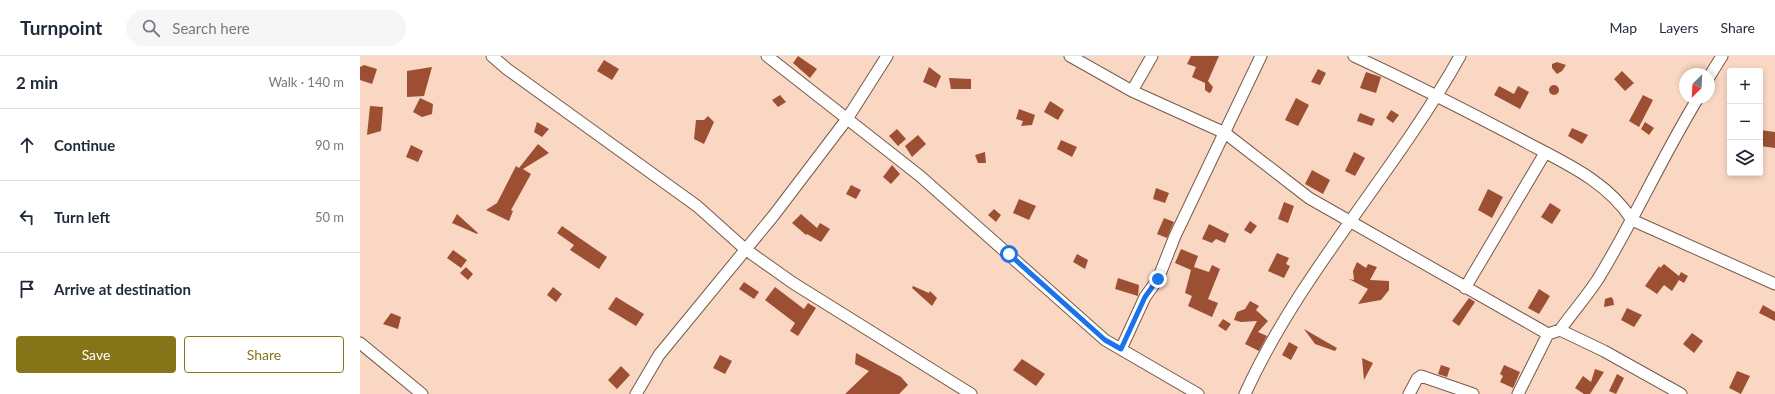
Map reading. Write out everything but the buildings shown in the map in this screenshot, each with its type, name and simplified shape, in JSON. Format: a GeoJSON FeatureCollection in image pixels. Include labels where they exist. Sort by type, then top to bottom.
{"type":"FeatureCollection","features":[{"type":"Feature","properties":{"kind":"street"},"geometry":{"type":"LineString","coordinates":[[492,56],[507,69],[697,206],[745,249],[793,283],[971,394]]}},
{"type":"Feature","properties":{"kind":"street"},"geometry":{"type":"LineString","coordinates":[[768,56],[920,176],[1105,340],[1198,394]]}},
{"type":"Feature","properties":{"kind":"street"},"geometry":{"type":"LineString","coordinates":[[636,394],[660,355],[774,215],[847,119],[887,56]]}},
{"type":"Feature","properties":{"kind":"street"},"geometry":{"type":"LineString","coordinates":[[1070,56],[1132,91],[1225,133],[1309,198],[1548,334]]}},
{"type":"Feature","properties":{"kind":"street"},"geometry":{"type":"LineString","coordinates":[[1132,91],[1152,56]]}},
{"type":"Feature","properties":{"kind":"street"},"geometry":{"type":"LineString","coordinates":[[1121,349],[1145,297],[1158,279],[1175,236],[1261,56]]}},
{"type":"Feature","properties":{"kind":"street"},"geometry":{"type":"LineString","coordinates":[[1354,56],[1438,95],[1588,176],[1624,208],[1632,220],[1775,284]]}},
{"type":"Feature","properties":{"kind":"street"},"geometry":{"type":"LineString","coordinates":[[1245,394],[1259,364],[1286,315],[1349,221],[1438,95],[1460,56]]}},
{"type":"Feature","properties":{"kind":"street"},"geometry":{"type":"LineString","coordinates":[[1715,68],[1722,56]]}},
{"type":"Feature","properties":{"kind":"street"},"geometry":{"type":"LineString","coordinates":[[1518,394],[1548,334],[1560,330],[1597,280],[1632,220],[1673,139],[1694,104]]}},
{"type":"Feature","properties":{"kind":"street"},"geometry":{"type":"LineString","coordinates":[[1465,288],[1545,153]]}},
{"type":"Feature","properties":{"kind":"street"},"geometry":{"type":"LineString","coordinates":[[1560,330],[1604,351],[1681,394]]}},
{"type":"Feature","properties":{"kind":"street"},"geometry":{"type":"LineString","coordinates":[[360,343],[422,394]]}},
{"type":"Feature","properties":{"kind":"street"},"geometry":{"type":"LineString","coordinates":[[1409,394],[1417,379],[1421,376],[1473,394]]}},
{"type":"Feature","properties":{"kind":"route"},"geometry":{"type":"LineString","coordinates":[[1009,254],[1105,340],[1121,349],[1145,297],[1152,290],[1158,279]]}}]}
